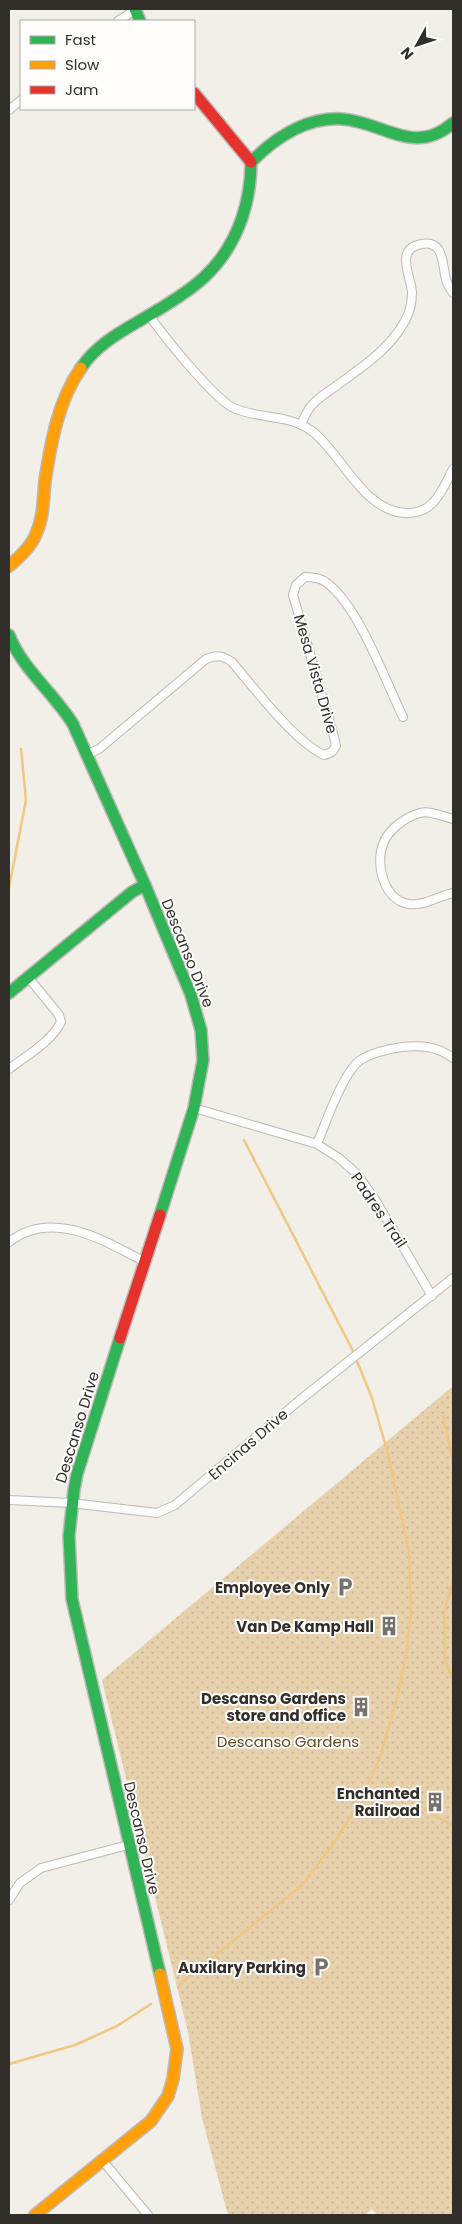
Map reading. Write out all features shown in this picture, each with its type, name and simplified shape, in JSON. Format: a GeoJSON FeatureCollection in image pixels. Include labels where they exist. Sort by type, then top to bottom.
{"type":"FeatureCollection","features":[{"type":"Feature","properties":{"kind":"street"},"geometry":{"type":"LineString","coordinates":[[119,20],[135,9]]}},
{"type":"Feature","properties":{"kind":"street"},"geometry":{"type":"LineString","coordinates":[[9,566],[30,544],[40,524],[45,480],[60,413],[70,386],[85,361],[116,334],[194,288],[214,270],[224,257],[241,223],[252,171],[251,162],[195,94]]}},
{"type":"Feature","properties":{"kind":"street"},"geometry":{"type":"LineString","coordinates":[[9,110],[20,101]]}},
{"type":"Feature","properties":{"kind":"street"},"geometry":{"type":"LineString","coordinates":[[251,162],[270,143],[283,134],[312,123],[340,119],[350,120],[387,132],[416,138],[442,133],[453,123]]}},
{"type":"Feature","properties":{"kind":"street"},"geometry":{"type":"LineString","coordinates":[[300,425],[311,406],[375,358],[396,336],[412,304],[412,289],[406,271],[406,260],[409,252],[416,245],[424,243],[432,245],[441,252],[444,259],[445,278],[453,293]]}},
{"type":"Feature","properties":{"kind":"street"},"geometry":{"type":"LineString","coordinates":[[150,315],[218,398],[234,409],[269,415],[300,425],[322,440],[373,500],[384,508],[403,513],[418,512],[428,507],[437,497],[453,470]]}},
{"type":"Feature","properties":{"kind":"street","name":"Mesa Vista Drive"},"geometry":{"type":"LineString","coordinates":[[86,755],[99,749],[206,659],[215,656],[224,656],[232,662],[291,729],[314,750],[324,755],[332,752],[336,746],[334,737],[293,596],[296,585],[305,577],[316,578],[326,582],[344,601],[360,628],[403,717]]}},
{"type":"Feature","properties":{"kind":"street","name":"Descanso Drive"},"geometry":{"type":"LineString","coordinates":[[9,635],[17,654],[67,714],[86,755],[145,885],[191,995],[201,1030],[203,1060],[194,1108],[77,1474],[70,1503],[68,1567],[72,1599],[170,2018],[176,2049],[174,2083],[162,2108],[151,2121],[35,2215]]}},
{"type":"Feature","properties":{"kind":"street"},"geometry":{"type":"LineString","coordinates":[[453,819],[421,812],[406,818],[392,830],[383,843],[380,858],[382,875],[388,889],[398,900],[410,904],[426,902],[453,893]]}},
{"type":"Feature","properties":{"kind":"street"},"geometry":{"type":"LineString","coordinates":[[9,994],[132,892],[145,885]]}},
{"type":"Feature","properties":{"kind":"street"},"geometry":{"type":"LineString","coordinates":[[9,1069],[47,1039],[61,1022],[59,1015],[28,978]]}},
{"type":"Feature","properties":{"kind":"street"},"geometry":{"type":"LineString","coordinates":[[317,1144],[349,1073],[362,1059],[385,1050],[411,1046],[431,1047],[453,1058]]}},
{"type":"Feature","properties":{"kind":"street","name":"Padres Trail"},"geometry":{"type":"LineString","coordinates":[[194,1108],[317,1144],[339,1158],[357,1174],[376,1201],[432,1296]]}},
{"type":"Feature","properties":{"kind":"street"},"geometry":{"type":"LineString","coordinates":[[9,1242],[29,1231],[57,1227],[93,1236],[146,1262]]}},
{"type":"Feature","properties":{"kind":"street","name":"Encinas Drive"},"geometry":{"type":"LineString","coordinates":[[9,1500],[70,1503],[157,1513],[176,1505],[300,1400],[453,1278]]}},
{"type":"Feature","properties":{"kind":"street"},"geometry":{"type":"LineString","coordinates":[[9,1900],[20,1883],[40,1868],[128,1845]]}},
{"type":"Feature","properties":{"kind":"street"},"geometry":{"type":"LineString","coordinates":[[102,2160],[148,2215]]}},
{"type":"Feature","properties":{"kind":"green space","name":"Descanso Gardens"},"geometry":{"type":"Polygon","coordinates":[[[453,1386],[453,2215],[377,2215],[372,2209],[365,2215],[228,2215],[202,2118],[188,2032],[102,1680],[453,1386]]]}},
{"type":"Feature","properties":{"kind":"waterway"},"geometry":{"type":"LineString","coordinates":[[9,888],[26,800],[21,749]]}},
{"type":"Feature","properties":{"kind":"waterway"},"geometry":{"type":"LineString","coordinates":[[179,1985],[303,1884],[331,1847],[358,1805],[380,1758],[399,1690],[407,1649],[411,1614],[409,1552],[388,1454],[372,1398],[352,1349],[244,1140]]}},
{"type":"Feature","properties":{"kind":"waterway"},"geometry":{"type":"LineString","coordinates":[[443,1416],[453,1461]]}},
{"type":"Feature","properties":{"kind":"waterway"},"geometry":{"type":"LineString","coordinates":[[453,1581],[444,1612],[445,1660],[453,1681]]}},
{"type":"Feature","properties":{"kind":"waterway"},"geometry":{"type":"LineString","coordinates":[[387,1782],[417,1804],[453,1826]]}},
{"type":"Feature","properties":{"kind":"waterway"},"geometry":{"type":"LineString","coordinates":[[9,2064],[75,2045],[117,2026],[151,2004]]}},
{"type":"Feature","properties":{"kind":"traffic: fast"},"geometry":{"type":"LineString","coordinates":[[135,9],[140,20]]}},
{"type":"Feature","properties":{"kind":"traffic: fast"},"geometry":{"type":"LineString","coordinates":[[81,368],[87,359],[102,345],[177,298],[216,265],[235,236],[242,218],[249,190],[251,162],[281,137],[304,125],[329,119],[357,121],[399,135],[412,137],[425,137],[439,133],[453,123]]}},
{"type":"Feature","properties":{"kind":"traffic: fast"},"geometry":{"type":"LineString","coordinates":[[9,635],[22,659],[73,724],[145,885],[191,995],[201,1030],[203,1060],[194,1108],[160,1215]]}},
{"type":"Feature","properties":{"kind":"traffic: fast"},"geometry":{"type":"LineString","coordinates":[[9,993],[132,892],[145,885]]}},
{"type":"Feature","properties":{"kind":"traffic: fast"},"geometry":{"type":"LineString","coordinates":[[120,1338],[77,1474],[74,1490],[69,1536],[72,1599],[160,1974]]}},
{"type":"Feature","properties":{"kind":"traffic: slow"},"geometry":{"type":"LineString","coordinates":[[9,566],[28,547],[39,528],[47,466],[53,437],[61,408],[81,368]]}},
{"type":"Feature","properties":{"kind":"traffic: slow"},"geometry":{"type":"LineString","coordinates":[[35,2215],[151,2121],[168,2096],[173,2079],[177,2049],[160,1974]]}},
{"type":"Feature","properties":{"kind":"traffic: jam"},"geometry":{"type":"LineString","coordinates":[[195,94],[251,162]]}},
{"type":"Feature","properties":{"kind":"traffic: jam"},"geometry":{"type":"LineString","coordinates":[[120,1338],[160,1215]]}},
{"type":"Feature","properties":{"kind":"place","name":"Employee Only"},"geometry":{"type":"Point","coordinates":[345,1587]}},
{"type":"Feature","properties":{"kind":"place","name":"Van De Kamp Hall"},"geometry":{"type":"Point","coordinates":[389,1626]}},
{"type":"Feature","properties":{"kind":"place","name":"Descanso Gardens store and office"},"geometry":{"type":"Point","coordinates":[361,1707]}},
{"type":"Feature","properties":{"kind":"place","name":"Enchanted Railroad"},"geometry":{"type":"Point","coordinates":[435,1802]}},
{"type":"Feature","properties":{"kind":"place","name":"Auxilary Parking"},"geometry":{"type":"Point","coordinates":[321,1967]}}]}
